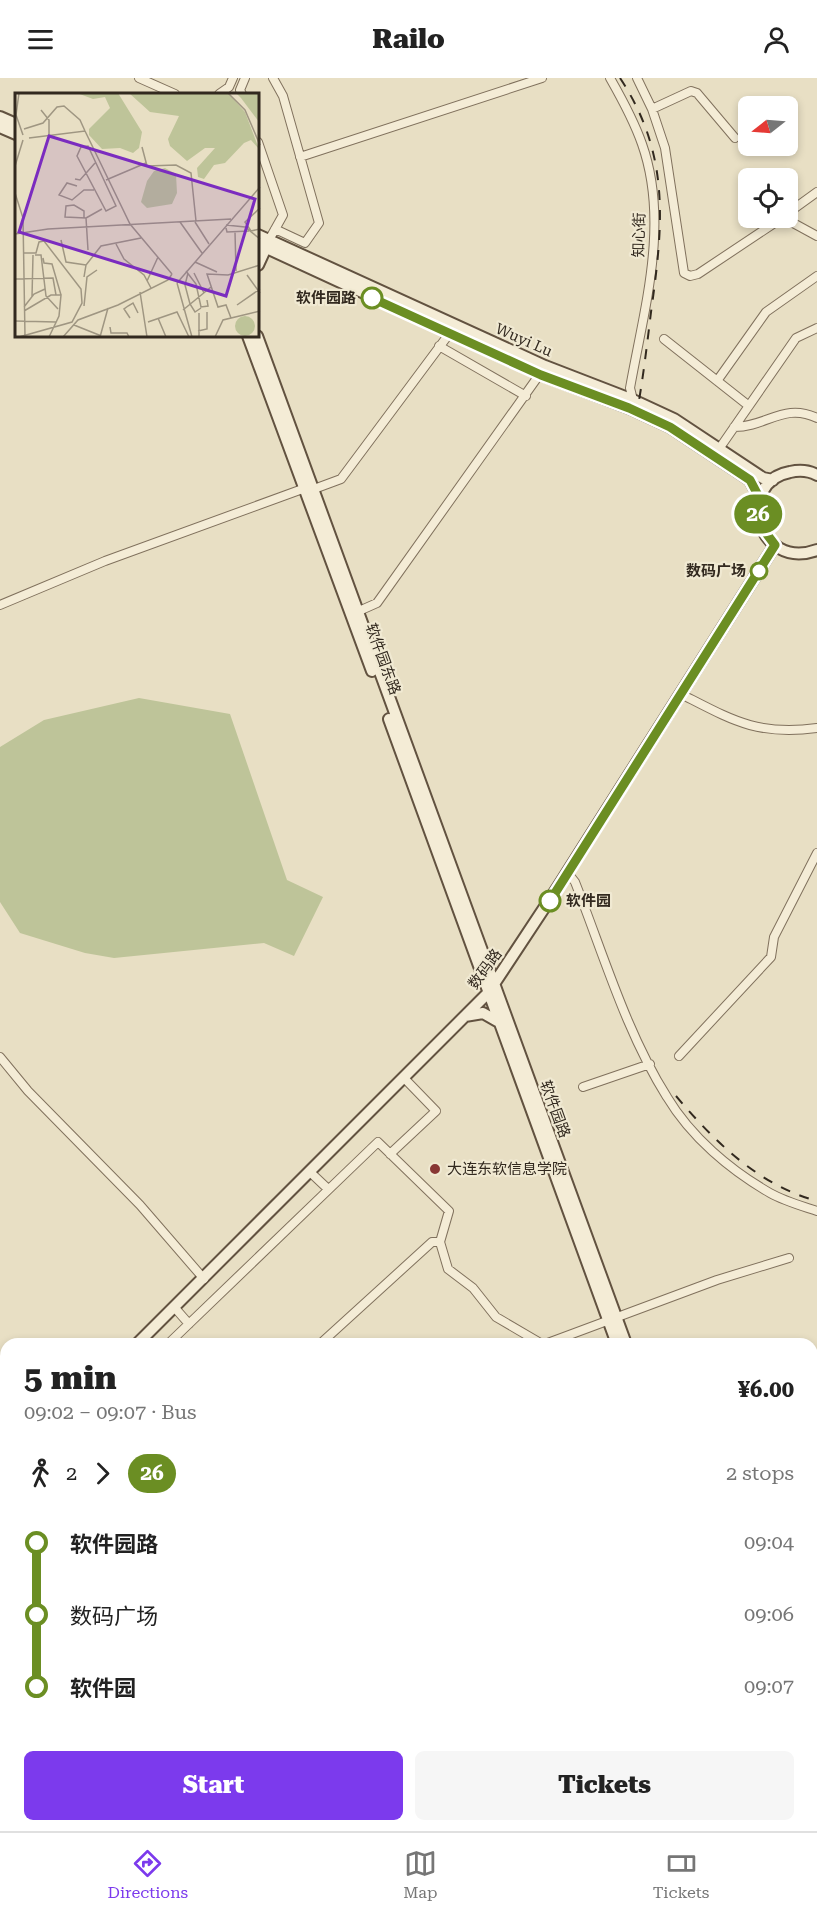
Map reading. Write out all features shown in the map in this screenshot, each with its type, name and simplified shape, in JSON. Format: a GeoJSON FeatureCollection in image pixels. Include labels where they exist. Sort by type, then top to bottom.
{"type":"FeatureCollection","features":[{"type":"Feature","properties":{"kind":"main road"},"geometry":{"type":"LineString","coordinates":[[0,117],[15,124]]}},
{"type":"Feature","properties":{"kind":"main road"},"geometry":{"type":"LineString","coordinates":[[0,127],[15,134]]}},
{"type":"Feature","properties":{"kind":"main road","name":"Wuyi Lu"},"geometry":{"type":"LineString","coordinates":[[264,244],[670,427],[750,480],[760,499]]}},
{"type":"Feature","properties":{"kind":"main road","name":"软件园东路"},"geometry":{"type":"LineString","coordinates":[[249,338],[359,611],[486,963],[491,989]]}},
{"type":"Feature","properties":{"kind":"main road","name":"软件园东路"},"geometry":{"type":"LineString","coordinates":[[258,338],[491,989]]}},
{"type":"Feature","properties":{"kind":"main road","name":"Wuyi Lu"},"geometry":{"type":"LineString","coordinates":[[542,370],[633,400],[674,419],[763,478],[772,480]]}},
{"type":"Feature","properties":{"kind":"main road"},"geometry":{"type":"LineString","coordinates":[[815,551],[794,553],[775,545],[760,525],[760,499],[772,480],[785,473],[799,470],[817,475]]}},
{"type":"Feature","properties":{"kind":"main road","name":"数码路"},"geometry":{"type":"LineString","coordinates":[[143,1338],[491,989],[775,545]]}},
{"type":"Feature","properties":{"kind":"main road"},"geometry":{"type":"LineString","coordinates":[[486,963],[495,966],[508,963]]}},
{"type":"Feature","properties":{"kind":"main road","name":"软件园路"},"geometry":{"type":"LineString","coordinates":[[491,989],[497,1021],[613,1321],[623,1338]]}},
{"type":"Feature","properties":{"kind":"main road","name":"软件园路"},"geometry":{"type":"LineString","coordinates":[[491,989],[613,1321],[616,1338]]}},
{"type":"Feature","properties":{"kind":"main road"},"geometry":{"type":"LineString","coordinates":[[465,1016],[483,1013],[497,1021]]}},
{"type":"Feature","properties":{"kind":"street"},"geometry":{"type":"LineString","coordinates":[[139,78],[173,93]]}},
{"type":"Feature","properties":{"kind":"street"},"geometry":{"type":"LineString","coordinates":[[220,93],[229,87],[233,78]]}},
{"type":"Feature","properties":{"kind":"street"},"geometry":{"type":"LineString","coordinates":[[242,93],[240,90],[245,78]]}},
{"type":"Feature","properties":{"kind":"street"},"geometry":{"type":"LineString","coordinates":[[273,78],[283,96],[319,223],[305,243],[275,229]]}},
{"type":"Feature","properties":{"kind":"street"},"geometry":{"type":"LineString","coordinates":[[300,157],[542,78]]}},
{"type":"Feature","properties":{"kind":"street","name":"知心街"},"geometry":{"type":"LineString","coordinates":[[609,78],[642,145],[652,192],[654,225],[652,265],[630,388],[633,400]]}},
{"type":"Feature","properties":{"kind":"street"},"geometry":{"type":"LineString","coordinates":[[637,78],[652,109],[666,158],[684,273],[690,276],[698,274],[768,228]]}},
{"type":"Feature","properties":{"kind":"street"},"geometry":{"type":"LineString","coordinates":[[652,109],[691,91],[698,93],[735,138]]}},
{"type":"Feature","properties":{"kind":"street"},"geometry":{"type":"LineString","coordinates":[[260,148],[283,215],[264,244]]}},
{"type":"Feature","properties":{"kind":"street"},"geometry":{"type":"LineString","coordinates":[[798,206],[817,192]]}},
{"type":"Feature","properties":{"kind":"street"},"geometry":{"type":"LineString","coordinates":[[798,226],[817,236]]}},
{"type":"Feature","properties":{"kind":"street"},"geometry":{"type":"LineString","coordinates":[[717,381],[766,312],[817,276]]}},
{"type":"Feature","properties":{"kind":"street"},"geometry":{"type":"LineString","coordinates":[[719,449],[796,338],[817,328]]}},
{"type":"Feature","properties":{"kind":"street"},"geometry":{"type":"LineString","coordinates":[[0,605],[105,561],[341,479],[452,330]]}},
{"type":"Feature","properties":{"kind":"street"},"geometry":{"type":"LineString","coordinates":[[664,339],[749,406]]}},
{"type":"Feature","properties":{"kind":"street"},"geometry":{"type":"LineString","coordinates":[[439,346],[526,396]]}},
{"type":"Feature","properties":{"kind":"street"},"geometry":{"type":"LineString","coordinates":[[359,611],[377,603],[526,396],[542,370]]}},
{"type":"Feature","properties":{"kind":"street"},"geometry":{"type":"LineString","coordinates":[[734,427],[750,427],[789,411],[805,412],[817,418]]}},
{"type":"Feature","properties":{"kind":"street"},"geometry":{"type":"LineString","coordinates":[[681,694],[741,725],[786,732],[817,728]]}},
{"type":"Feature","properties":{"kind":"street"},"geometry":{"type":"LineString","coordinates":[[679,1056],[771,957],[774,937],[817,853]]}},
{"type":"Feature","properties":{"kind":"street"},"geometry":{"type":"LineString","coordinates":[[567,872],[575,882],[650,1064],[667,1098],[697,1136],[729,1166],[771,1194],[817,1211]]}},
{"type":"Feature","properties":{"kind":"street"},"geometry":{"type":"LineString","coordinates":[[0,1057],[28,1090],[140,1205],[204,1279]]}},
{"type":"Feature","properties":{"kind":"street"},"geometry":{"type":"LineString","coordinates":[[583,1087],[650,1064]]}},
{"type":"Feature","properties":{"kind":"street"},"geometry":{"type":"LineString","coordinates":[[390,1154],[436,1111],[404,1078]]}},
{"type":"Feature","properties":{"kind":"street"},"geometry":{"type":"LineString","coordinates":[[174,1338],[378,1142],[449,1212],[440,1242],[448,1269],[473,1288],[496,1317],[533,1338]]}},
{"type":"Feature","properties":{"kind":"street"},"geometry":{"type":"LineString","coordinates":[[310,1172],[328,1190]]}},
{"type":"Feature","properties":{"kind":"street"},"geometry":{"type":"LineString","coordinates":[[327,1338],[432,1242],[440,1242]]}},
{"type":"Feature","properties":{"kind":"street"},"geometry":{"type":"LineString","coordinates":[[561,1338],[613,1321],[717,1280],[789,1258]]}},
{"type":"Feature","properties":{"kind":"street"},"geometry":{"type":"LineString","coordinates":[[175,1308],[189,1324]]}},
{"type":"Feature","properties":{"kind":"green space"},"geometry":{"type":"Polygon","coordinates":[[[139,698],[230,714],[287,880],[323,897],[294,956],[264,943],[114,958],[85,953],[20,933],[0,902],[0,747],[44,720],[139,698]]]}},
{"type":"Feature","properties":{"kind":"railway"},"geometry":{"type":"LineString","coordinates":[[620,78],[648,135],[659,192],[658,250],[637,412]]}},
{"type":"Feature","properties":{"kind":"railway"},"geometry":{"type":"LineString","coordinates":[[676,1096],[722,1145],[756,1173],[796,1194],[817,1201]]}},
{"type":"Feature","properties":{"kind":"bus line","name":"26"},"geometry":{"type":"LineString","coordinates":[[372,298],[541,375],[629,408],[670,427],[750,480],[760,499],[758,512],[760,525],[775,545],[550,901]]}},
{"type":"Feature","properties":{"kind":"place","name":"软件园路"},"geometry":{"type":"Point","coordinates":[372,298]}},
{"type":"Feature","properties":{"kind":"place","name":"数码广场"},"geometry":{"type":"Point","coordinates":[759,571]}},
{"type":"Feature","properties":{"kind":"place","name":"软件园"},"geometry":{"type":"Point","coordinates":[550,901]}},
{"type":"Feature","properties":{"kind":"place","name":"大连东软信息学院"},"geometry":{"type":"Point","coordinates":[435,1169]}}]}
